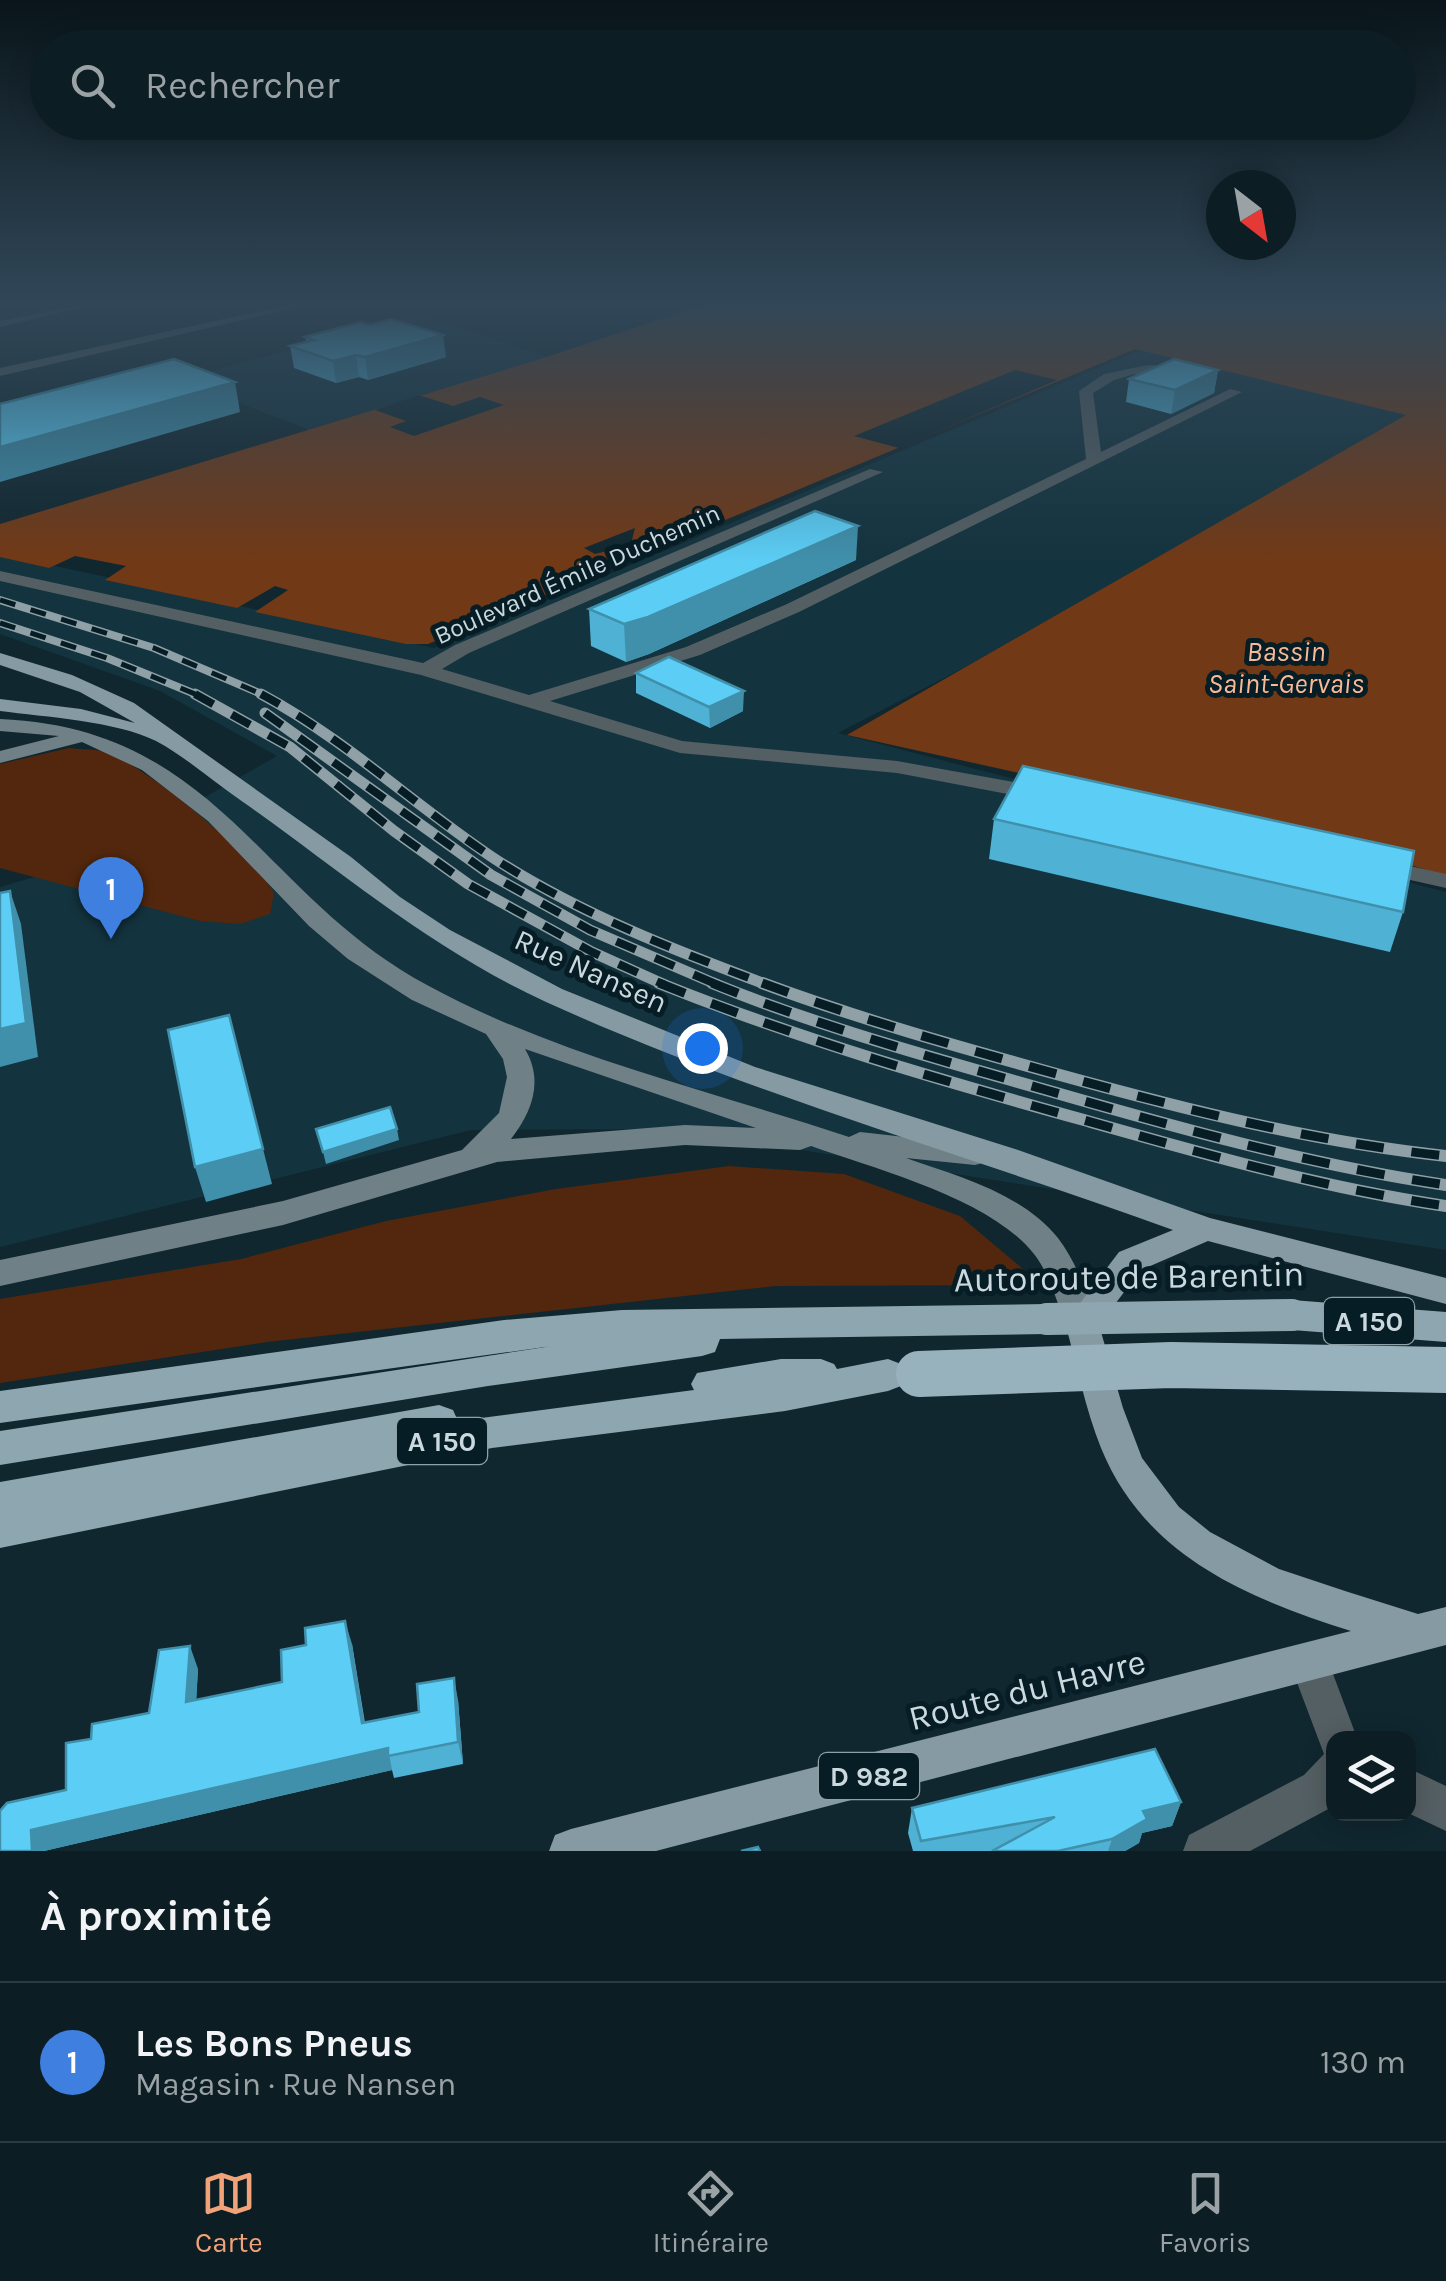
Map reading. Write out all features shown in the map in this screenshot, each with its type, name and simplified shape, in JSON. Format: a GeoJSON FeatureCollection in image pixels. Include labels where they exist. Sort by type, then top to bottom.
{"type":"FeatureCollection","features":[{"type":"Feature","properties":{"kind":"highway","name":"Autoroute de Barentin"},"geometry":{"type":"LineString","coordinates":[[873,1324],[1292,1315],[1446,1327]]}},
{"type":"Feature","properties":{"kind":"highway"},"geometry":{"type":"LineString","coordinates":[[0,1407],[504,1335],[622,1325],[873,1324]]}},
{"type":"Feature","properties":{"kind":"highway","name":"A 150"},"geometry":{"type":"LineString","coordinates":[[0,1448],[659,1345],[873,1324]]}},
{"type":"Feature","properties":{"kind":"highway","name":"A 150"},"geometry":{"type":"LineString","coordinates":[[0,1529],[492,1430],[785,1395],[903,1374],[1171,1365],[1446,1370]]}},
{"type":"Feature","properties":{"kind":"highway"},"geometry":{"type":"LineString","coordinates":[[0,1500],[518,1408],[781,1375],[903,1374]]}},
{"type":"Feature","properties":{"kind":"main road","name":"Rue Nansen"},"geometry":{"type":"LineString","coordinates":[[0,659],[142,714],[162,736],[344,862],[392,902],[505,971],[744,1074],[1004,1157],[1206,1229],[1446,1291]]}},
{"type":"Feature","properties":{"kind":"main road"},"geometry":{"type":"LineString","coordinates":[[0,705],[81,714],[162,736]]}},
{"type":"Feature","properties":{"kind":"main road"},"geometry":{"type":"LineString","coordinates":[[0,725],[53,729],[91,738],[141,764],[202,806],[255,854],[324,927],[354,951],[450,1008],[588,1065],[834,1142],[974,1196],[1016,1219],[1054,1257],[1064,1321],[1116,1442],[1141,1489],[1193,1542],[1238,1572],[1433,1630]]}},
{"type":"Feature","properties":{"kind":"main road"},"geometry":{"type":"LineString","coordinates":[[0,757],[48,743],[91,738]]}},
{"type":"Feature","properties":{"kind":"main road"},"geometry":{"type":"LineString","coordinates":[[468,1158],[502,1132],[519,1097],[518,1061],[496,1028]]}},
{"type":"Feature","properties":{"kind":"main road"},"geometry":{"type":"LineString","coordinates":[[0,1273],[283,1213],[510,1149],[685,1135],[834,1142],[1004,1157]]}},
{"type":"Feature","properties":{"kind":"main road"},"geometry":{"type":"LineString","coordinates":[[1064,1321],[1130,1261],[1206,1229]]}},
{"type":"Feature","properties":{"kind":"main road","name":"Route du Havre"},"geometry":{"type":"LineString","coordinates":[[571,1851],[1433,1630]]}},
{"type":"Feature","properties":{"kind":"street"},"geometry":{"type":"LineString","coordinates":[[1088,390],[1084,403],[1094,461]]}},
{"type":"Feature","properties":{"kind":"street"},"geometry":{"type":"LineString","coordinates":[[533,700],[694,651],[793,608],[1236,392]]}},
{"type":"Feature","properties":{"kind":"street","name":"Boulevard Émile Duchemin"},"geometry":{"type":"LineString","coordinates":[[0,576],[426,670],[462,648],[875,472]]}},
{"type":"Feature","properties":{"kind":"street"},"geometry":{"type":"LineString","coordinates":[[426,670],[680,748],[897,767],[969,777],[1064,798]]}},
{"type":"Feature","properties":{"kind":"street"},"geometry":{"type":"LineString","coordinates":[[1350,860],[1446,881]]}},
{"type":"Feature","properties":{"kind":"street"},"geometry":{"type":"LineString","coordinates":[[1310,1664],[1334,1731]]}},
{"type":"Feature","properties":{"kind":"street"},"geometry":{"type":"LineString","coordinates":[[1205,1851],[1319,1790],[1326,1781]]}},
{"type":"Feature","properties":{"kind":"street"},"geometry":{"type":"LineString","coordinates":[[1416,1794],[1446,1809]]}},
{"type":"Feature","properties":{"kind":"shaded area"},"geometry":{"type":"Polygon","coordinates":[[[206,390],[438,390],[309,430],[206,390]]]}},
{"type":"Feature","properties":{"kind":"shaded area"},"geometry":{"type":"Polygon","coordinates":[[[1045,390],[1313,390],[1414,414],[969,665],[838,733],[1446,892],[1446,1250],[665,1129],[471,1130],[0,1247],[0,887],[96,859],[277,756],[160,691],[0,634],[0,554],[434,648],[1045,390]]]}},
{"type":"Feature","properties":{"kind":"shaded area"},"geometry":{"type":"Polygon","coordinates":[[[69,748],[104,751],[126,762],[199,815],[263,877],[274,893],[270,914],[240,924],[200,921],[0,868],[0,764],[69,748]]]}},
{"type":"Feature","properties":{"kind":"shaded area"},"geometry":{"type":"Polygon","coordinates":[[[729,1166],[844,1174],[960,1216],[1042,1285],[776,1286],[267,1342],[0,1383],[0,1299],[241,1259],[386,1221],[556,1189],[729,1166]]]}},
{"type":"Feature","properties":{"kind":"water","name":"Bassin Saint-Gervais"},"geometry":{"type":"Polygon","coordinates":[[[438,390],[1036,390],[651,551],[631,544],[635,528],[584,548],[595,554],[619,548],[638,556],[428,644],[406,644],[255,612],[288,590],[275,586],[237,608],[105,580],[126,566],[75,556],[49,568],[0,557],[0,524],[438,390]]]}},
{"type":"Feature","properties":{"kind":"water","name":"Bassin Saint-Gervais"},"geometry":{"type":"Polygon","coordinates":[[[1305,390],[1446,390],[1446,876],[1341,844],[847,735],[1406,415],[1305,390]]]}},
{"type":"Feature","properties":{"kind":"pier"},"geometry":{"type":"Polygon","coordinates":[[[965,390],[1033,390],[899,448],[854,436],[965,390]]]}},
{"type":"Feature","properties":{"kind":"pier"},"geometry":{"type":"Polygon","coordinates":[[[419,395],[453,406],[480,397],[504,405],[414,436],[390,427],[406,421],[375,410],[419,395]]]}},
{"type":"Feature","properties":{"kind":"building"},"geometry":{"type":"Polygon","coordinates":[[[53,390],[205,390],[0,447],[0,404],[53,390]]]}},
{"type":"Feature","properties":{"kind":"building"},"geometry":{"type":"Polygon","coordinates":[[[815,511],[858,526],[648,617],[624,624],[589,609],[815,511]]]}},
{"type":"Feature","properties":{"kind":"building"},"geometry":{"type":"Polygon","coordinates":[[[669,657],[744,691],[709,707],[636,673],[669,657]]]}},
{"type":"Feature","properties":{"kind":"building"},"geometry":{"type":"Polygon","coordinates":[[[1023,766],[1414,851],[1403,912],[994,819],[1023,766]]]}},
{"type":"Feature","properties":{"kind":"building"},"geometry":{"type":"Polygon","coordinates":[[[10,891],[26,1023],[0,1029],[0,893],[10,891]]]}},
{"type":"Feature","properties":{"kind":"building"},"geometry":{"type":"Polygon","coordinates":[[[229,1015],[263,1149],[195,1167],[168,1030],[229,1015]]]}},
{"type":"Feature","properties":{"kind":"building"},"geometry":{"type":"Polygon","coordinates":[[[390,1107],[397,1129],[323,1152],[316,1129],[390,1107]]]}},
{"type":"Feature","properties":{"kind":"building"},"geometry":{"type":"Polygon","coordinates":[[[345,1621],[362,1723],[419,1712],[417,1684],[454,1678],[458,1742],[388,1756],[388,1748],[31,1830],[32,1851],[0,1851],[0,1811],[7,1803],[66,1790],[66,1743],[91,1739],[92,1724],[149,1713],[159,1650],[190,1646],[186,1702],[282,1682],[281,1650],[306,1645],[305,1628],[345,1621]]]}},
{"type":"Feature","properties":{"kind":"building"},"geometry":{"type":"Polygon","coordinates":[[[1155,1749],[1181,1802],[1143,1811],[1147,1819],[1112,1839],[1058,1851],[992,1851],[1055,1817],[921,1841],[912,1808],[1155,1749]]]}},
{"type":"Feature","properties":{"kind":"railway"},"geometry":{"type":"LineString","coordinates":[[0,600],[154,648],[266,696]]}},
{"type":"Feature","properties":{"kind":"railway"},"geometry":{"type":"LineString","coordinates":[[0,623],[107,658],[200,696]]}},
{"type":"Feature","properties":{"kind":"railway"},"geometry":{"type":"LineString","coordinates":[[195,694],[290,747],[394,831],[468,884],[592,952],[665,985]]}},
{"type":"Feature","properties":{"kind":"railway"},"geometry":{"type":"LineString","coordinates":[[261,694],[323,732],[468,840],[530,880],[630,930],[768,985]]}},
{"type":"Feature","properties":{"kind":"railway"},"geometry":{"type":"LineString","coordinates":[[265,713],[491,875],[590,930],[718,985]]}},
{"type":"Feature","properties":{"kind":"railway"},"geometry":{"type":"LineString","coordinates":[[659,983],[817,1040],[1030,1105],[1264,1169],[1446,1206]]}},
{"type":"Feature","properties":{"kind":"railway"},"geometry":{"type":"LineString","coordinates":[[712,983],[878,1041],[1145,1118],[1294,1156],[1446,1185]]}},
{"type":"Feature","properties":{"kind":"railway"},"geometry":{"type":"LineString","coordinates":[[762,983],[910,1032],[1155,1100],[1299,1133],[1446,1156]]}},
{"type":"Feature","properties":{"kind":"place","name":"Les Bons Pneus"},"geometry":{"type":"Point","coordinates":[111,939]}}]}
